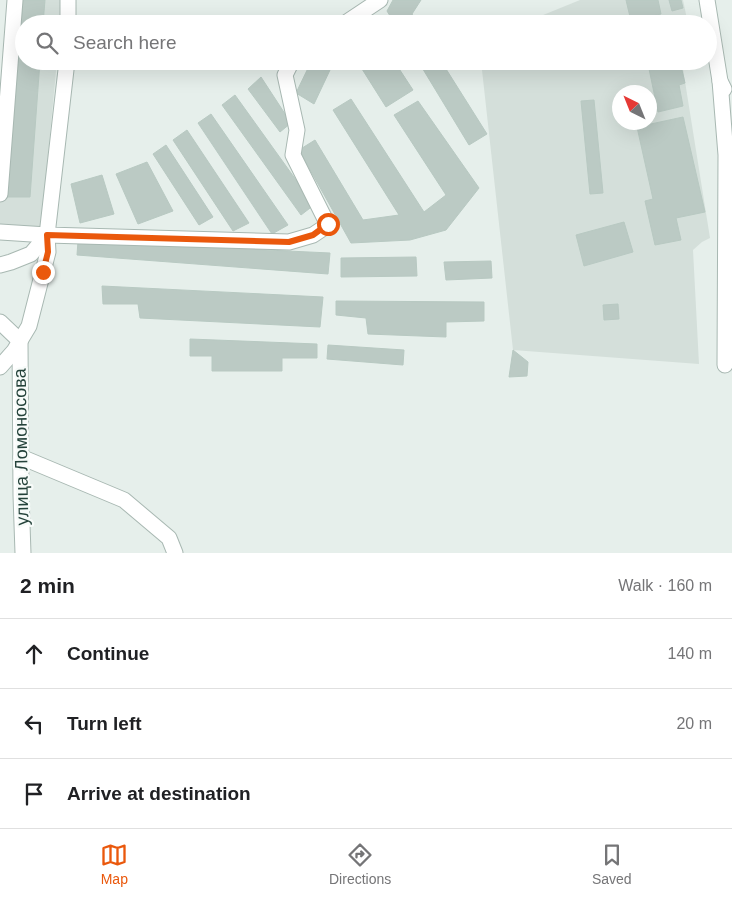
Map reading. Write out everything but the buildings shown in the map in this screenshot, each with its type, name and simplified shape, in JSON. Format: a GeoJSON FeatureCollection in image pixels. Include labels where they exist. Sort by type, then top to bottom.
{"type":"FeatureCollection","features":[{"type":"Feature","properties":{"kind":"street"},"geometry":{"type":"LineString","coordinates":[[0,194],[5,76],[15,0]]}},
{"type":"Feature","properties":{"kind":"street"},"geometry":{"type":"LineString","coordinates":[[68,0],[68,15]]}},
{"type":"Feature","properties":{"kind":"street"},"geometry":{"type":"LineString","coordinates":[[358,15],[380,0]]}},
{"type":"Feature","properties":{"kind":"street"},"geometry":{"type":"LineString","coordinates":[[707,0],[709,15]]}},
{"type":"Feature","properties":{"kind":"street"},"geometry":{"type":"LineString","coordinates":[[717,62],[726,156],[725,365]]}},
{"type":"Feature","properties":{"kind":"street"},"geometry":{"type":"LineString","coordinates":[[0,367],[14,351],[29,326],[48,252],[47,235],[66,70]]}},
{"type":"Feature","properties":{"kind":"street"},"geometry":{"type":"LineString","coordinates":[[0,232],[289,242],[313,235],[328,224],[293,155],[297,130],[285,75],[288,70]]}},
{"type":"Feature","properties":{"kind":"street"},"geometry":{"type":"LineString","coordinates":[[720,81],[732,109]]}},
{"type":"Feature","properties":{"kind":"street"},"geometry":{"type":"LineString","coordinates":[[0,265],[32,254],[47,235]]}},
{"type":"Feature","properties":{"kind":"street"},"geometry":{"type":"LineString","coordinates":[[0,322],[20,341]]}},
{"type":"Feature","properties":{"kind":"street","name":"улица Ломоносова"},"geometry":{"type":"LineString","coordinates":[[20,341],[23,553]]}},
{"type":"Feature","properties":{"kind":"street"},"geometry":{"type":"LineString","coordinates":[[21,457],[124,500],[170,538],[175,553]]}},
{"type":"Feature","properties":{"kind":"shaded area"},"geometry":{"type":"Polygon","coordinates":[[[13,0],[62,0],[61,15],[15,15],[15,70],[56,70],[41,229],[0,225],[0,164],[13,0]]]}},
{"type":"Feature","properties":{"kind":"shaded area"},"geometry":{"type":"Polygon","coordinates":[[[580,0],[683,0],[686,15],[543,15],[580,0]]]}},
{"type":"Feature","properties":{"kind":"shaded area"},"geometry":{"type":"Polygon","coordinates":[[[482,70],[683,70],[710,238],[693,250],[699,364],[513,350],[482,70]]]}},
{"type":"Feature","properties":{"kind":"route"},"geometry":{"type":"LineString","coordinates":[[43,272],[48,252],[47,235],[289,242],[313,235],[328,224]]}}]}
